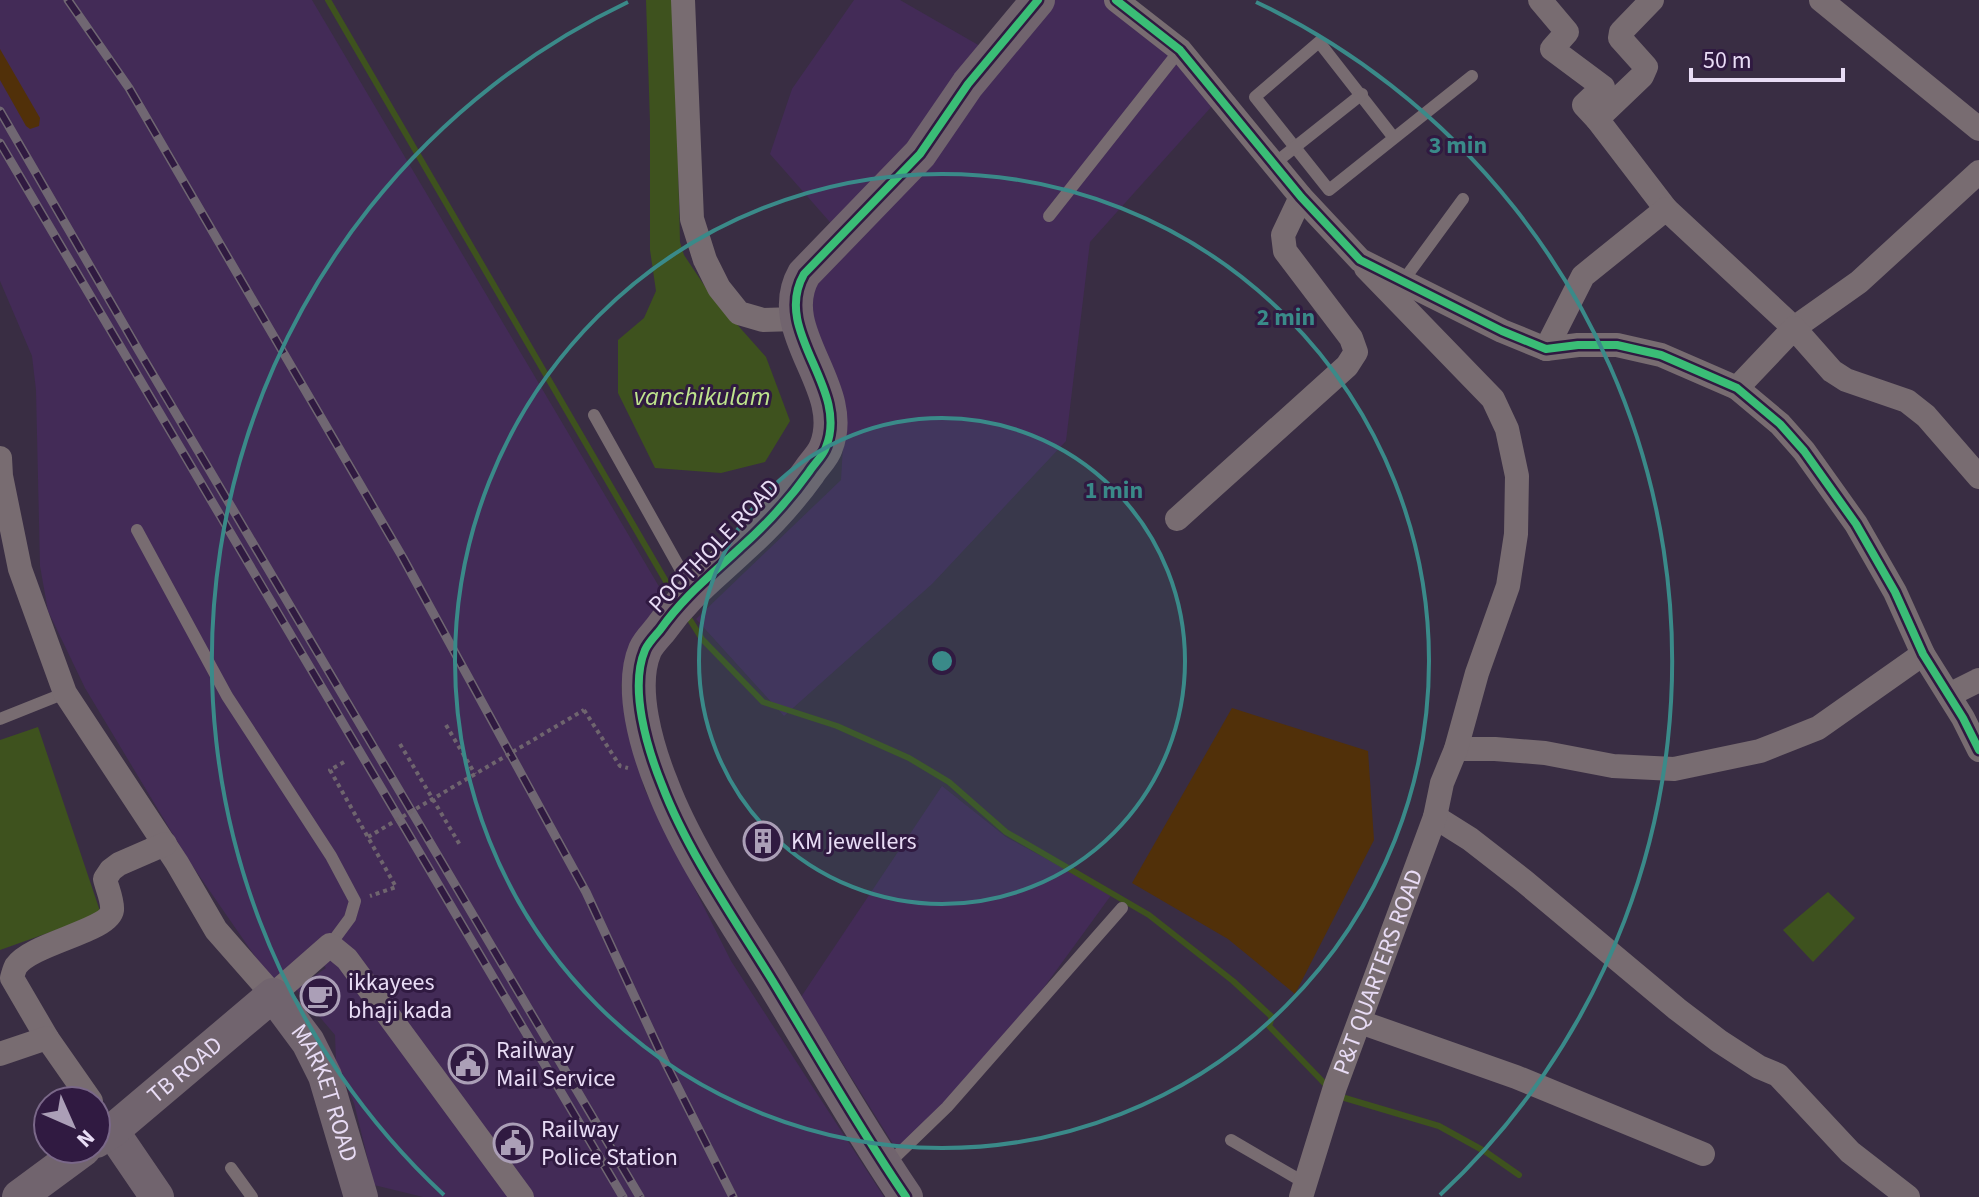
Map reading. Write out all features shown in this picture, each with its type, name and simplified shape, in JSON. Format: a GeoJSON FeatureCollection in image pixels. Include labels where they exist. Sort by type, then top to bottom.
{"type":"FeatureCollection","features":[{"type":"Feature","properties":{"kind":"street"},"geometry":{"type":"LineString","coordinates":[[683,0],[692,219],[705,260],[719,288],[739,313],[763,320],[796,319]]}},
{"type":"Feature","properties":{"kind":"street","name":"POOTHOLE ROAD"},"geometry":{"type":"LineString","coordinates":[[906,1197],[705,872],[662,788],[646,738],[639,683],[646,649],[684,599],[784,505],[826,447],[831,421],[827,400],[796,319],[794,302],[804,274],[920,154],[968,84],[1038,0]]}},
{"type":"Feature","properties":{"kind":"street","name":"P&T QUARTERS ROAD"},"geometry":{"type":"LineString","coordinates":[[1116,0],[1180,50],[1301,197],[1493,399],[1507,429],[1517,476],[1516,534],[1508,586],[1477,673],[1456,749],[1442,783],[1435,817],[1333,1090],[1303,1190]]}},
{"type":"Feature","properties":{"kind":"street"},"geometry":{"type":"LineString","coordinates":[[1540,0],[1567,32],[1552,49],[1603,87],[1584,105],[1666,209],[1794,328],[1832,371],[1846,380],[1907,401],[1975,464]]}},
{"type":"Feature","properties":{"kind":"street"},"geometry":{"type":"LineString","coordinates":[[1597,119],[1642,76],[1646,67],[1620,38],[1621,32],[1652,0]]}},
{"type":"Feature","properties":{"kind":"street"},"geometry":{"type":"LineString","coordinates":[[1821,0],[1979,129]]}},
{"type":"Feature","properties":{"kind":"street"},"geometry":{"type":"LineString","coordinates":[[1737,388],[1794,328],[1859,282],[1979,172]]}},
{"type":"Feature","properties":{"kind":"street"},"geometry":{"type":"LineString","coordinates":[[1177,519],[1347,366],[1356,352],[1351,338],[1285,251],[1283,235],[1301,197]]}},
{"type":"Feature","properties":{"kind":"street"},"geometry":{"type":"LineString","coordinates":[[1546,349],[1583,276],[1666,209]]}},
{"type":"Feature","properties":{"kind":"street"},"geometry":{"type":"LineString","coordinates":[[1360,260],[1502,331],[1546,349],[1617,345],[1661,355],[1737,388],[1780,424],[1804,451],[1856,524],[1895,592],[1923,654],[1979,750]]}},
{"type":"Feature","properties":{"kind":"street"},"geometry":{"type":"LineString","coordinates":[[0,458],[20,569],[65,693],[165,844],[216,930],[273,995],[330,945],[347,959],[522,1197]]}},
{"type":"Feature","properties":{"kind":"street"},"geometry":{"type":"LineString","coordinates":[[1456,749],[1545,753],[1613,766],[1674,769],[1760,751],[1818,728],[1923,654]]}},
{"type":"Feature","properties":{"kind":"street"},"geometry":{"type":"LineString","coordinates":[[1949,695],[1979,680]]}},
{"type":"Feature","properties":{"kind":"street"},"geometry":{"type":"LineString","coordinates":[[1435,817],[1470,839],[1524,881],[1664,999],[1719,1041],[1759,1067],[1778,1075],[1850,1152],[1908,1197]]}},
{"type":"Feature","properties":{"kind":"street"},"geometry":{"type":"LineString","coordinates":[[80,1085],[47,1038],[12,978],[17,965],[48,944],[103,923],[112,907],[105,879],[111,870],[165,844]]}},
{"type":"Feature","properties":{"kind":"street","name":"TB ROAD"},"geometry":{"type":"LineString","coordinates":[[112,1120],[273,995]]}},
{"type":"Feature","properties":{"kind":"street","name":"MARKET ROAD"},"geometry":{"type":"LineString","coordinates":[[273,995],[308,1042],[325,1076],[361,1197]]}},
{"type":"Feature","properties":{"kind":"street"},"geometry":{"type":"LineString","coordinates":[[1360,1022],[1516,1077],[1703,1154]]}},
{"type":"Feature","properties":{"kind":"street"},"geometry":{"type":"LineString","coordinates":[[0,1054],[47,1038]]}},
{"type":"Feature","properties":{"kind":"street"},"geometry":{"type":"LineString","coordinates":[[112,1148],[157,1197]]}},
{"type":"Feature","properties":{"kind":"street","name":"TB ROAD"},"geometry":{"type":"LineString","coordinates":[[19,1197],[57,1165]]}},
{"type":"Feature","properties":{"kind":"lane"},"geometry":{"type":"LineString","coordinates":[[1394,138],[1319,42],[1255,97],[1329,190],[1472,76]]}},
{"type":"Feature","properties":{"kind":"lane"},"geometry":{"type":"LineString","coordinates":[[1049,216],[1180,50]]}},
{"type":"Feature","properties":{"kind":"lane"},"geometry":{"type":"LineString","coordinates":[[1275,163],[1362,94]]}},
{"type":"Feature","properties":{"kind":"lane"},"geometry":{"type":"LineString","coordinates":[[1403,281],[1463,199]]}},
{"type":"Feature","properties":{"kind":"lane"},"geometry":{"type":"LineString","coordinates":[[594,415],[684,599]]}},
{"type":"Feature","properties":{"kind":"lane"},"geometry":{"type":"LineString","coordinates":[[137,530],[227,696],[331,856],[355,901],[350,918],[330,945]]}},
{"type":"Feature","properties":{"kind":"lane"},"geometry":{"type":"LineString","coordinates":[[0,719],[65,693]]}},
{"type":"Feature","properties":{"kind":"lane"},"geometry":{"type":"LineString","coordinates":[[885,1167],[947,1107],[1122,908]]}},
{"type":"Feature","properties":{"kind":"lane"},"geometry":{"type":"LineString","coordinates":[[1231,1140],[1303,1190]]}},
{"type":"Feature","properties":{"kind":"lane"},"geometry":{"type":"LineString","coordinates":[[231,1168],[252,1197]]}},
{"type":"Feature","properties":{"kind":"path"},"geometry":{"type":"LineString","coordinates":[[368,837],[584,710],[620,766]]}},
{"type":"Feature","properties":{"kind":"path"},"geometry":{"type":"LineString","coordinates":[[446,725],[475,774]]}},
{"type":"Feature","properties":{"kind":"path"},"geometry":{"type":"LineString","coordinates":[[400,744],[460,845]]}},
{"type":"Feature","properties":{"kind":"path"},"geometry":{"type":"LineString","coordinates":[[344,762],[330,770],[396,887],[355,901]]}},
{"type":"Feature","properties":{"kind":"shaded area"},"geometry":{"type":"Polygon","coordinates":[[[0,0],[312,0],[667,600],[629,650],[621,687],[644,788],[731,961],[884,1197],[423,1197],[374,1185],[354,1103],[336,1062],[335,1035],[296,989],[326,968],[309,949],[272,981],[189,861],[85,688],[48,611],[40,566],[36,390],[32,356],[0,281],[0,0]]]}},
{"type":"Feature","properties":{"kind":"shaded area"},"geometry":{"type":"Polygon","coordinates":[[[854,0],[900,0],[980,46],[916,144],[836,229],[770,154],[792,89],[854,0]]]}},
{"type":"Feature","properties":{"kind":"shaded area"},"geometry":{"type":"Polygon","coordinates":[[[1045,0],[1113,0],[1172,49],[1213,105],[1090,242],[1066,441],[932,584],[784,716],[696,619],[841,480],[844,428],[808,303],[815,286],[1045,0]]]}},
{"type":"Feature","properties":{"kind":"shaded area"},"geometry":{"type":"Polygon","coordinates":[[[0,49],[40,118],[39,126],[30,129],[26,126],[0,80],[0,49]]]}},
{"type":"Feature","properties":{"kind":"shaded area"},"geometry":{"type":"Polygon","coordinates":[[[1232,708],[1368,751],[1374,840],[1295,994],[1228,939],[1132,883],[1232,708]]]}},
{"type":"Feature","properties":{"kind":"shaded area"},"geometry":{"type":"Polygon","coordinates":[[[942,786],[1006,837],[1112,894],[1007,1038],[898,1152],[801,997],[942,786]]]}},
{"type":"Feature","properties":{"kind":"water","name":"vanchikulam"},"geometry":{"type":"Polygon","coordinates":[[[646,0],[674,0],[680,242],[684,255],[710,294],[766,357],[790,421],[765,462],[721,473],[655,468],[618,393],[618,340],[644,318],[656,291],[650,250],[646,0]]]}},
{"type":"Feature","properties":{"kind":"water"},"geometry":{"type":"Polygon","coordinates":[[[38,727],[101,914],[0,950],[0,740],[38,727]]]}},
{"type":"Feature","properties":{"kind":"water"},"geometry":{"type":"Polygon","coordinates":[[[1828,892],[1855,918],[1813,962],[1783,930],[1828,892]]]}},
{"type":"Feature","properties":{"kind":"waterway"},"geometry":{"type":"LineString","coordinates":[[328,0],[674,595]]}},
{"type":"Feature","properties":{"kind":"waterway"},"geometry":{"type":"LineString","coordinates":[[687,615],[702,639],[763,702],[837,726],[909,758],[949,782],[1006,832],[1149,915],[1233,981],[1272,1017],[1269,1026],[1327,1086]]}},
{"type":"Feature","properties":{"kind":"waterway"},"geometry":{"type":"LineString","coordinates":[[1338,1096],[1439,1126],[1519,1175]]}},
{"type":"Feature","properties":{"kind":"railway"},"geometry":{"type":"LineString","coordinates":[[68,0],[129,88],[403,558],[586,892],[664,1060],[733,1197]]}},
{"type":"Feature","properties":{"kind":"railway"},"geometry":{"type":"LineString","coordinates":[[0,111],[640,1197]]}},
{"type":"Feature","properties":{"kind":"railway"},"geometry":{"type":"LineString","coordinates":[[0,143],[623,1197]]}},
{"type":"Feature","properties":{"kind":"cycle path"},"geometry":{"type":"LineString","coordinates":[[906,1197],[712,885],[672,810],[646,736],[639,682],[645,650],[679,606],[777,512],[825,450],[831,425],[828,403],[797,317],[796,296],[804,274],[920,154],[968,84],[1038,0]]}},
{"type":"Feature","properties":{"kind":"cycle path"},"geometry":{"type":"LineString","coordinates":[[1116,0],[1180,50],[1301,197],[1360,260],[1502,331],[1546,349],[1617,345],[1661,355],[1737,388],[1780,424],[1804,451],[1856,524],[1895,592],[1923,654],[1979,750]]}},
{"type":"Feature","properties":{"kind":"place","name":"KM jewellers"},"geometry":{"type":"Point","coordinates":[763,841]}},
{"type":"Feature","properties":{"kind":"place","name":"ikkayees bhaji kada"},"geometry":{"type":"Point","coordinates":[320,996]}},
{"type":"Feature","properties":{"kind":"place","name":"Railway Mail Service"},"geometry":{"type":"Point","coordinates":[468,1064]}},
{"type":"Feature","properties":{"kind":"place","name":"Railway Police Station"},"geometry":{"type":"Point","coordinates":[513,1143]}}]}
